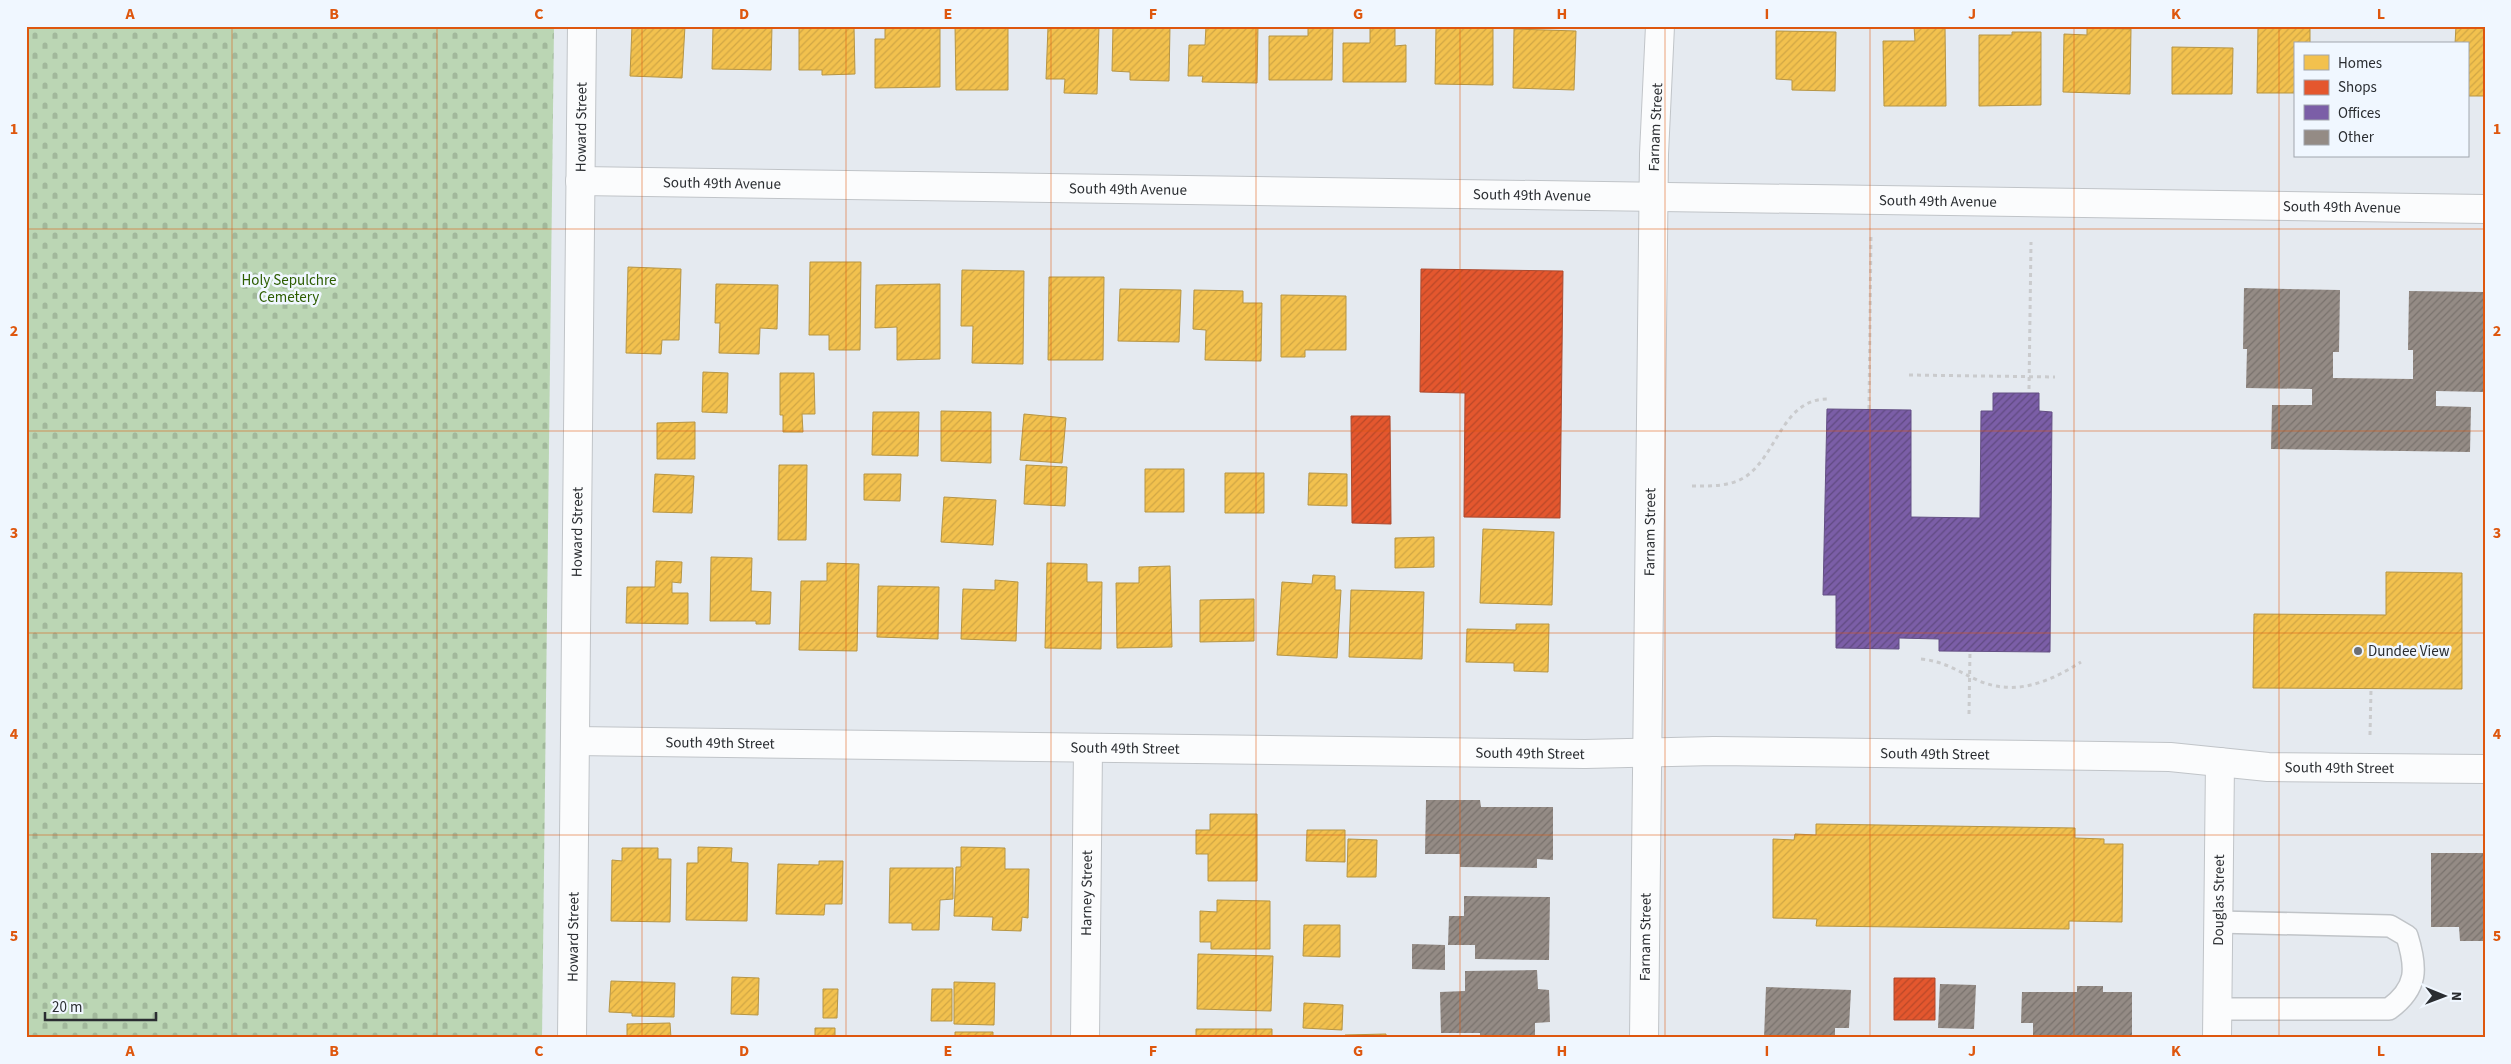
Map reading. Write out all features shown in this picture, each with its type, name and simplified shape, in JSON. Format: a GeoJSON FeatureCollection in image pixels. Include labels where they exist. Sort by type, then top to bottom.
{"type":"FeatureCollection","features":[{"type":"Feature","properties":{"kind":"street","name":"Howard Street"},"geometry":{"type":"LineString","coordinates":[[572,1038],[582,26]]}},
{"type":"Feature","properties":{"kind":"street","name":"Farnam Street"},"geometry":{"type":"LineString","coordinates":[[1644,1038],[1654,198],[1660,26]]}},
{"type":"Feature","properties":{"kind":"street","name":"South 49th Avenue"},"geometry":{"type":"LineString","coordinates":[[580,181],[2485,209]]}},
{"type":"Feature","properties":{"kind":"street","name":"South 49th Street"},"geometry":{"type":"LineString","coordinates":[[575,741],[1088,748],[1714,751],[2103,756],[2170,757],[2268,767],[2485,769]]}},
{"type":"Feature","properties":{"kind":"street","name":"Harney Street"},"geometry":{"type":"LineString","coordinates":[[1085,1038],[1088,748]]}},
{"type":"Feature","properties":{"kind":"street","name":"Douglas Street"},"geometry":{"type":"LineString","coordinates":[[2217,1038],[2220,762]]}},
{"type":"Feature","properties":{"kind":"lane"},"geometry":{"type":"LineString","coordinates":[[2218,922],[2390,926],[2407,936],[2414,958],[2413,980],[2402,999],[2389,1009],[2218,1009]]}},
{"type":"Feature","properties":{"kind":"path"},"geometry":{"type":"LineString","coordinates":[[1869,409],[1871,230]]}},
{"type":"Feature","properties":{"kind":"path"},"geometry":{"type":"LineString","coordinates":[[2029,389],[2030,242]]}},
{"type":"Feature","properties":{"kind":"path"},"geometry":{"type":"LineString","coordinates":[[1909,374],[2055,377]]}},
{"type":"Feature","properties":{"kind":"path"},"geometry":{"type":"LineString","coordinates":[[1692,486],[1723,485],[1744,477],[1760,461],[1794,412],[1814,400],[1829,399]]}},
{"type":"Feature","properties":{"kind":"path"},"geometry":{"type":"LineString","coordinates":[[1969,714],[1970,651]]}},
{"type":"Feature","properties":{"kind":"path"},"geometry":{"type":"LineString","coordinates":[[1921,659],[1945,664],[1994,686],[2012,688],[2044,682],[2081,662]]}},
{"type":"Feature","properties":{"kind":"path"},"geometry":{"type":"LineString","coordinates":[[2370,743],[2371,689]]}},
{"type":"Feature","properties":{"kind":"green space","name":"Holy Sepulchre Cemetery"},"geometry":{"type":"Polygon","coordinates":[[[26,26],[554,26],[542,1038],[26,1038],[26,26]]]}},
{"type":"Feature","properties":{"kind":"building: Homes"},"geometry":{"type":"Polygon","coordinates":[[[632,26],[685,26],[682,78],[630,76],[632,26]]]}},
{"type":"Feature","properties":{"kind":"building: Homes"},"geometry":{"type":"Polygon","coordinates":[[[713,26],[772,26],[771,70],[712,69],[713,26]]]}},
{"type":"Feature","properties":{"kind":"building: Homes"},"geometry":{"type":"Polygon","coordinates":[[[799,26],[854,26],[855,74],[822,75],[822,70],[799,70],[799,26]]]}},
{"type":"Feature","properties":{"kind":"building: Homes"},"geometry":{"type":"Polygon","coordinates":[[[885,26],[940,26],[940,87],[875,88],[875,39],[885,39],[885,26]]]}},
{"type":"Feature","properties":{"kind":"building: Homes"},"geometry":{"type":"Polygon","coordinates":[[[955,26],[1008,26],[1008,90],[956,90],[955,26]]]}},
{"type":"Feature","properties":{"kind":"building: Homes"},"geometry":{"type":"Polygon","coordinates":[[[1069,26],[1099,26],[1097,94],[1064,93],[1065,79],[1046,79],[1048,27],[1069,28],[1069,26]]]}},
{"type":"Feature","properties":{"kind":"building: Homes"},"geometry":{"type":"Polygon","coordinates":[[[1113,26],[1170,26],[1169,81],[1130,80],[1130,72],[1112,71],[1113,26]]]}},
{"type":"Feature","properties":{"kind":"building: Homes"},"geometry":{"type":"Polygon","coordinates":[[[1206,26],[1258,26],[1257,83],[1202,82],[1203,76],[1188,76],[1189,45],[1205,45],[1206,26]]]}},
{"type":"Feature","properties":{"kind":"building: Homes"},"geometry":{"type":"Polygon","coordinates":[[[1308,26],[1333,26],[1332,80],[1269,80],[1269,36],[1308,36],[1308,26]]]}},
{"type":"Feature","properties":{"kind":"building: Homes"},"geometry":{"type":"Polygon","coordinates":[[[1370,26],[1395,26],[1395,46],[1406,45],[1406,82],[1343,82],[1343,43],[1370,43],[1370,26]]]}},
{"type":"Feature","properties":{"kind":"building: Homes"},"geometry":{"type":"Polygon","coordinates":[[[1436,26],[1493,27],[1493,85],[1435,84],[1436,26]]]}},
{"type":"Feature","properties":{"kind":"building: Homes"},"geometry":{"type":"Polygon","coordinates":[[[1914,26],[1945,26],[1946,106],[1884,106],[1883,41],[1915,41],[1914,26]]]}},
{"type":"Feature","properties":{"kind":"building: Homes"},"geometry":{"type":"Polygon","coordinates":[[[2258,26],[2310,26],[2310,42],[2294,42],[2294,93],[2257,93],[2258,26]]]}},
{"type":"Feature","properties":{"kind":"building: Homes"},"geometry":{"type":"Polygon","coordinates":[[[2456,26],[2485,26],[2485,96],[2468,96],[2468,42],[2455,42],[2456,26]]]}},
{"type":"Feature","properties":{"kind":"building: Homes"},"geometry":{"type":"Polygon","coordinates":[[[2087,28],[2131,29],[2130,94],[2063,92],[2064,34],[2087,35],[2087,28]]]}},
{"type":"Feature","properties":{"kind":"building: Homes"},"geometry":{"type":"Polygon","coordinates":[[[1514,29],[1576,31],[1574,90],[1513,88],[1514,29]]]}},
{"type":"Feature","properties":{"kind":"building: Homes"},"geometry":{"type":"Polygon","coordinates":[[[1776,31],[1836,32],[1835,91],[1792,90],[1792,80],[1776,79],[1776,31]]]}},
{"type":"Feature","properties":{"kind":"building: Homes"},"geometry":{"type":"Polygon","coordinates":[[[2012,32],[2041,32],[2041,105],[1979,106],[1979,35],[2012,35],[2012,32]]]}},
{"type":"Feature","properties":{"kind":"building: Homes"},"geometry":{"type":"Polygon","coordinates":[[[2172,47],[2233,48],[2232,94],[2172,94],[2172,47]]]}},
{"type":"Feature","properties":{"kind":"building: Homes"},"geometry":{"type":"Polygon","coordinates":[[[810,262],[861,262],[860,350],[829,350],[829,335],[809,335],[810,262]]]}},
{"type":"Feature","properties":{"kind":"building: Homes"},"geometry":{"type":"Polygon","coordinates":[[[628,267],[681,269],[679,340],[662,340],[661,354],[626,353],[628,267]]]}},
{"type":"Feature","properties":{"kind":"building: Homes"},"geometry":{"type":"Polygon","coordinates":[[[962,270],[1024,271],[1023,364],[972,363],[973,326],[961,326],[962,270]]]}},
{"type":"Feature","properties":{"kind":"building: Homes"},"geometry":{"type":"Polygon","coordinates":[[[1049,277],[1104,277],[1103,360],[1048,360],[1049,277]]]}},
{"type":"Feature","properties":{"kind":"building: Homes"},"geometry":{"type":"Polygon","coordinates":[[[716,284],[778,285],[777,329],[760,328],[759,354],[719,353],[720,323],[715,323],[716,284]]]}},
{"type":"Feature","properties":{"kind":"building: Homes"},"geometry":{"type":"Polygon","coordinates":[[[940,284],[940,359],[897,360],[897,327],[875,328],[876,285],[940,284]]]}},
{"type":"Feature","properties":{"kind":"building: Homes"},"geometry":{"type":"Polygon","coordinates":[[[1120,289],[1181,290],[1179,342],[1118,341],[1120,289]]]}},
{"type":"Feature","properties":{"kind":"building: Homes"},"geometry":{"type":"Polygon","coordinates":[[[1194,290],[1243,291],[1243,303],[1262,303],[1261,361],[1205,360],[1206,330],[1193,329],[1194,290]]]}},
{"type":"Feature","properties":{"kind":"building: Homes"},"geometry":{"type":"Polygon","coordinates":[[[1281,295],[1346,296],[1346,350],[1305,350],[1305,357],[1281,357],[1281,295]]]}},
{"type":"Feature","properties":{"kind":"building: Homes"},"geometry":{"type":"Polygon","coordinates":[[[703,372],[728,373],[727,413],[702,412],[703,372]]]}},
{"type":"Feature","properties":{"kind":"building: Homes"},"geometry":{"type":"Polygon","coordinates":[[[780,373],[814,373],[815,414],[802,414],[803,432],[783,432],[783,415],[780,415],[780,373]]]}},
{"type":"Feature","properties":{"kind":"building: Homes"},"geometry":{"type":"Polygon","coordinates":[[[941,411],[991,412],[991,463],[941,461],[941,411]]]}},
{"type":"Feature","properties":{"kind":"building: Homes"},"geometry":{"type":"Polygon","coordinates":[[[873,412],[919,412],[918,456],[872,455],[873,412]]]}},
{"type":"Feature","properties":{"kind":"building: Homes"},"geometry":{"type":"Polygon","coordinates":[[[1024,414],[1066,418],[1062,463],[1020,460],[1024,414]]]}},
{"type":"Feature","properties":{"kind":"building: Homes"},"geometry":{"type":"Polygon","coordinates":[[[695,422],[695,459],[657,459],[657,423],[695,422]]]}},
{"type":"Feature","properties":{"kind":"building: Homes"},"geometry":{"type":"Polygon","coordinates":[[[779,465],[807,465],[806,540],[778,540],[779,465]]]}},
{"type":"Feature","properties":{"kind":"building: Homes"},"geometry":{"type":"Polygon","coordinates":[[[1026,465],[1067,467],[1065,506],[1024,504],[1026,465]]]}},
{"type":"Feature","properties":{"kind":"building: Homes"},"geometry":{"type":"Polygon","coordinates":[[[1145,469],[1184,469],[1184,512],[1145,512],[1145,469]]]}},
{"type":"Feature","properties":{"kind":"building: Homes"},"geometry":{"type":"Polygon","coordinates":[[[1225,473],[1264,473],[1264,513],[1225,513],[1225,473]]]}},
{"type":"Feature","properties":{"kind":"building: Homes"},"geometry":{"type":"Polygon","coordinates":[[[1309,473],[1347,474],[1347,506],[1308,505],[1309,473]]]}},
{"type":"Feature","properties":{"kind":"building: Homes"},"geometry":{"type":"Polygon","coordinates":[[[655,474],[694,476],[692,513],[653,512],[655,474]]]}},
{"type":"Feature","properties":{"kind":"building: Homes"},"geometry":{"type":"Polygon","coordinates":[[[864,474],[901,474],[900,501],[864,500],[864,474]]]}},
{"type":"Feature","properties":{"kind":"building: Homes"},"geometry":{"type":"Polygon","coordinates":[[[944,497],[996,500],[993,545],[941,542],[944,497]]]}},
{"type":"Feature","properties":{"kind":"building: Homes"},"geometry":{"type":"Polygon","coordinates":[[[1483,529],[1554,532],[1552,605],[1480,603],[1483,529]]]}},
{"type":"Feature","properties":{"kind":"building: Homes"},"geometry":{"type":"Polygon","coordinates":[[[1434,537],[1434,567],[1395,568],[1395,538],[1434,537]]]}},
{"type":"Feature","properties":{"kind":"building: Homes"},"geometry":{"type":"Polygon","coordinates":[[[711,557],[752,558],[751,591],[771,592],[770,624],[756,624],[756,621],[710,621],[711,557]]]}},
{"type":"Feature","properties":{"kind":"building: Homes"},"geometry":{"type":"Polygon","coordinates":[[[656,561],[682,562],[681,583],[672,582],[672,593],[688,593],[688,624],[626,623],[627,587],[655,587],[656,561]]]}},
{"type":"Feature","properties":{"kind":"building: Homes"},"geometry":{"type":"Polygon","coordinates":[[[827,563],[859,564],[857,651],[799,650],[801,581],[827,581],[827,563]]]}},
{"type":"Feature","properties":{"kind":"building: Homes"},"geometry":{"type":"Polygon","coordinates":[[[1047,563],[1087,564],[1087,582],[1102,582],[1101,649],[1045,648],[1047,563]]]}},
{"type":"Feature","properties":{"kind":"building: Homes"},"geometry":{"type":"Polygon","coordinates":[[[1170,566],[1172,647],[1117,648],[1116,583],[1139,583],[1139,567],[1170,566]]]}},
{"type":"Feature","properties":{"kind":"building: Homes","name":"Dundee View"},"geometry":{"type":"Polygon","coordinates":[[[2386,572],[2462,573],[2462,689],[2253,688],[2254,614],[2386,615],[2386,572]]]}},
{"type":"Feature","properties":{"kind":"building: Homes"},"geometry":{"type":"Polygon","coordinates":[[[1313,575],[1335,576],[1335,590],[1341,590],[1337,658],[1277,655],[1282,582],[1312,584],[1313,575]]]}},
{"type":"Feature","properties":{"kind":"building: Homes"},"geometry":{"type":"Polygon","coordinates":[[[995,580],[1018,582],[1016,641],[961,639],[963,589],[995,590],[995,580]]]}},
{"type":"Feature","properties":{"kind":"building: Homes"},"geometry":{"type":"Polygon","coordinates":[[[878,586],[939,587],[938,639],[877,637],[878,586]]]}},
{"type":"Feature","properties":{"kind":"building: Homes"},"geometry":{"type":"Polygon","coordinates":[[[1351,590],[1424,592],[1422,659],[1349,657],[1351,590]]]}},
{"type":"Feature","properties":{"kind":"building: Homes"},"geometry":{"type":"Polygon","coordinates":[[[1254,599],[1254,641],[1200,642],[1200,600],[1254,599]]]}},
{"type":"Feature","properties":{"kind":"building: Homes"},"geometry":{"type":"Polygon","coordinates":[[[1516,624],[1549,624],[1548,672],[1514,671],[1514,663],[1466,662],[1467,629],[1516,630],[1516,624]]]}},
{"type":"Feature","properties":{"kind":"building: Homes"},"geometry":{"type":"Polygon","coordinates":[[[1210,814],[1257,814],[1257,881],[1208,881],[1208,854],[1196,854],[1196,830],[1210,830],[1210,814]]]}},
{"type":"Feature","properties":{"kind":"building: Homes"},"geometry":{"type":"Polygon","coordinates":[[[1816,824],[2075,828],[2075,838],[2104,839],[2104,844],[2123,844],[2122,922],[2069,921],[2069,929],[1816,926],[1817,919],[1773,918],[1773,839],[1794,840],[1795,834],[1816,835],[1816,824]]]}},
{"type":"Feature","properties":{"kind":"building: Homes"},"geometry":{"type":"Polygon","coordinates":[[[1307,830],[1345,830],[1345,862],[1306,861],[1307,830]]]}},
{"type":"Feature","properties":{"kind":"building: Homes"},"geometry":{"type":"Polygon","coordinates":[[[1348,839],[1377,840],[1376,877],[1347,877],[1348,839]]]}},
{"type":"Feature","properties":{"kind":"building: Homes"},"geometry":{"type":"Polygon","coordinates":[[[698,847],[732,848],[731,862],[748,863],[747,921],[686,920],[687,863],[698,863],[698,847]]]}},
{"type":"Feature","properties":{"kind":"building: Homes"},"geometry":{"type":"Polygon","coordinates":[[[961,847],[1005,848],[1005,869],[1029,869],[1028,918],[1022,917],[1021,931],[992,930],[993,917],[954,916],[956,867],[961,867],[961,847]]]}},
{"type":"Feature","properties":{"kind":"building: Homes"},"geometry":{"type":"Polygon","coordinates":[[[622,848],[658,848],[658,859],[671,859],[670,922],[611,921],[612,860],[622,861],[622,848]]]}},
{"type":"Feature","properties":{"kind":"building: Homes"},"geometry":{"type":"Polygon","coordinates":[[[819,861],[843,861],[842,904],[825,904],[824,915],[776,914],[778,864],[819,865],[819,861]]]}},
{"type":"Feature","properties":{"kind":"building: Homes"},"geometry":{"type":"Polygon","coordinates":[[[890,868],[953,868],[953,899],[940,900],[939,930],[912,930],[912,923],[889,923],[890,868]]]}},
{"type":"Feature","properties":{"kind":"building: Homes"},"geometry":{"type":"Polygon","coordinates":[[[1217,900],[1270,901],[1270,949],[1211,949],[1211,942],[1200,942],[1200,911],[1217,912],[1217,900]]]}},
{"type":"Feature","properties":{"kind":"building: Homes"},"geometry":{"type":"Polygon","coordinates":[[[1304,925],[1340,925],[1340,957],[1303,956],[1304,925]]]}},
{"type":"Feature","properties":{"kind":"building: Homes"},"geometry":{"type":"Polygon","coordinates":[[[1198,954],[1273,956],[1271,1011],[1197,1009],[1198,954]]]}},
{"type":"Feature","properties":{"kind":"building: Homes"},"geometry":{"type":"Polygon","coordinates":[[[732,977],[759,978],[758,1015],[731,1014],[732,977]]]}},
{"type":"Feature","properties":{"kind":"building: Homes"},"geometry":{"type":"Polygon","coordinates":[[[611,981],[675,983],[674,1017],[632,1016],[632,1013],[609,1012],[611,981]]]}},
{"type":"Feature","properties":{"kind":"building: Homes"},"geometry":{"type":"Polygon","coordinates":[[[954,982],[995,983],[994,1025],[954,1024],[954,982]]]}},
{"type":"Feature","properties":{"kind":"building: Homes"},"geometry":{"type":"Polygon","coordinates":[[[823,989],[838,989],[837,1018],[823,1018],[823,989]]]}},
{"type":"Feature","properties":{"kind":"building: Homes"},"geometry":{"type":"Polygon","coordinates":[[[932,989],[952,989],[952,1021],[931,1021],[932,989]]]}},
{"type":"Feature","properties":{"kind":"building: Homes"},"geometry":{"type":"Polygon","coordinates":[[[1304,1003],[1343,1005],[1342,1030],[1303,1028],[1304,1003]]]}},
{"type":"Feature","properties":{"kind":"building: Homes"},"geometry":{"type":"Polygon","coordinates":[[[670,1023],[671,1038],[627,1038],[627,1024],[670,1023]]]}},
{"type":"Feature","properties":{"kind":"building: Homes"},"geometry":{"type":"Polygon","coordinates":[[[815,1028],[835,1028],[835,1038],[815,1038],[815,1028]]]}},
{"type":"Feature","properties":{"kind":"building: Homes"},"geometry":{"type":"Polygon","coordinates":[[[1196,1029],[1272,1029],[1272,1038],[1196,1038],[1196,1029]]]}},
{"type":"Feature","properties":{"kind":"building: Homes"},"geometry":{"type":"Polygon","coordinates":[[[955,1032],[993,1032],[993,1038],[955,1038],[955,1032]]]}},
{"type":"Feature","properties":{"kind":"building: Homes"},"geometry":{"type":"Polygon","coordinates":[[[1386,1034],[1386,1038],[1345,1038],[1345,1035],[1386,1034]]]}},
{"type":"Feature","properties":{"kind":"building: Shops"},"geometry":{"type":"Polygon","coordinates":[[[1421,269],[1563,271],[1560,518],[1464,517],[1465,393],[1420,392],[1421,269]]]}},
{"type":"Feature","properties":{"kind":"building: Shops"},"geometry":{"type":"Polygon","coordinates":[[[1351,416],[1390,416],[1391,524],[1352,523],[1351,416]]]}},
{"type":"Feature","properties":{"kind":"building: Shops"},"geometry":{"type":"Polygon","coordinates":[[[1894,978],[1935,978],[1935,1020],[1894,1020],[1894,978]]]}},
{"type":"Feature","properties":{"kind":"building: Offices"},"geometry":{"type":"Polygon","coordinates":[[[1993,393],[2039,393],[2039,411],[2052,412],[2050,652],[1939,651],[1939,639],[1899,638],[1899,649],[1836,648],[1836,595],[1823,595],[1827,409],[1911,410],[1911,517],[1980,518],[1981,411],[1993,411],[1993,393]]]}},
{"type":"Feature","properties":{"kind":"building: Other"},"geometry":{"type":"Polygon","coordinates":[[[2244,288],[2340,290],[2339,352],[2333,352],[2333,378],[2413,379],[2413,350],[2408,350],[2409,291],[2485,292],[2485,392],[2436,391],[2436,406],[2471,407],[2470,452],[2271,449],[2272,405],[2312,405],[2312,389],[2246,388],[2247,349],[2243,349],[2244,288]]]}},
{"type":"Feature","properties":{"kind":"building: Other"},"geometry":{"type":"Polygon","coordinates":[[[1426,800],[1480,800],[1481,807],[1553,807],[1553,860],[1537,859],[1537,868],[1460,867],[1460,854],[1425,854],[1426,800]]]}},
{"type":"Feature","properties":{"kind":"building: Other"},"geometry":{"type":"Polygon","coordinates":[[[2431,853],[2485,853],[2485,941],[2460,941],[2459,927],[2431,927],[2431,853]]]}},
{"type":"Feature","properties":{"kind":"building: Other"},"geometry":{"type":"Polygon","coordinates":[[[1464,896],[1550,897],[1549,960],[1475,959],[1475,945],[1448,945],[1449,916],[1464,916],[1464,896]]]}},
{"type":"Feature","properties":{"kind":"building: Other"},"geometry":{"type":"Polygon","coordinates":[[[1412,944],[1445,945],[1445,970],[1412,969],[1412,944]]]}},
{"type":"Feature","properties":{"kind":"building: Other"},"geometry":{"type":"Polygon","coordinates":[[[1537,970],[1538,989],[1549,990],[1550,1022],[1535,1023],[1535,1037],[1480,1038],[1480,1033],[1441,1033],[1440,992],[1465,991],[1465,971],[1537,970]]]}},
{"type":"Feature","properties":{"kind":"building: Other"},"geometry":{"type":"Polygon","coordinates":[[[1940,984],[1976,985],[1974,1029],[1938,1028],[1940,984]]]}},
{"type":"Feature","properties":{"kind":"building: Other"},"geometry":{"type":"Polygon","coordinates":[[[2077,986],[2103,986],[2103,992],[2132,992],[2132,1038],[2033,1038],[2033,1023],[2021,1023],[2022,992],[2077,992],[2077,986]]]}},
{"type":"Feature","properties":{"kind":"building: Other"},"geometry":{"type":"Polygon","coordinates":[[[1766,987],[1851,990],[1849,1028],[1835,1028],[1835,1038],[1764,1038],[1766,987]]]}},
{"type":"Feature","properties":{"kind":"place","name":"Dundee View"},"geometry":{"type":"Point","coordinates":[2358,651]}}]}
